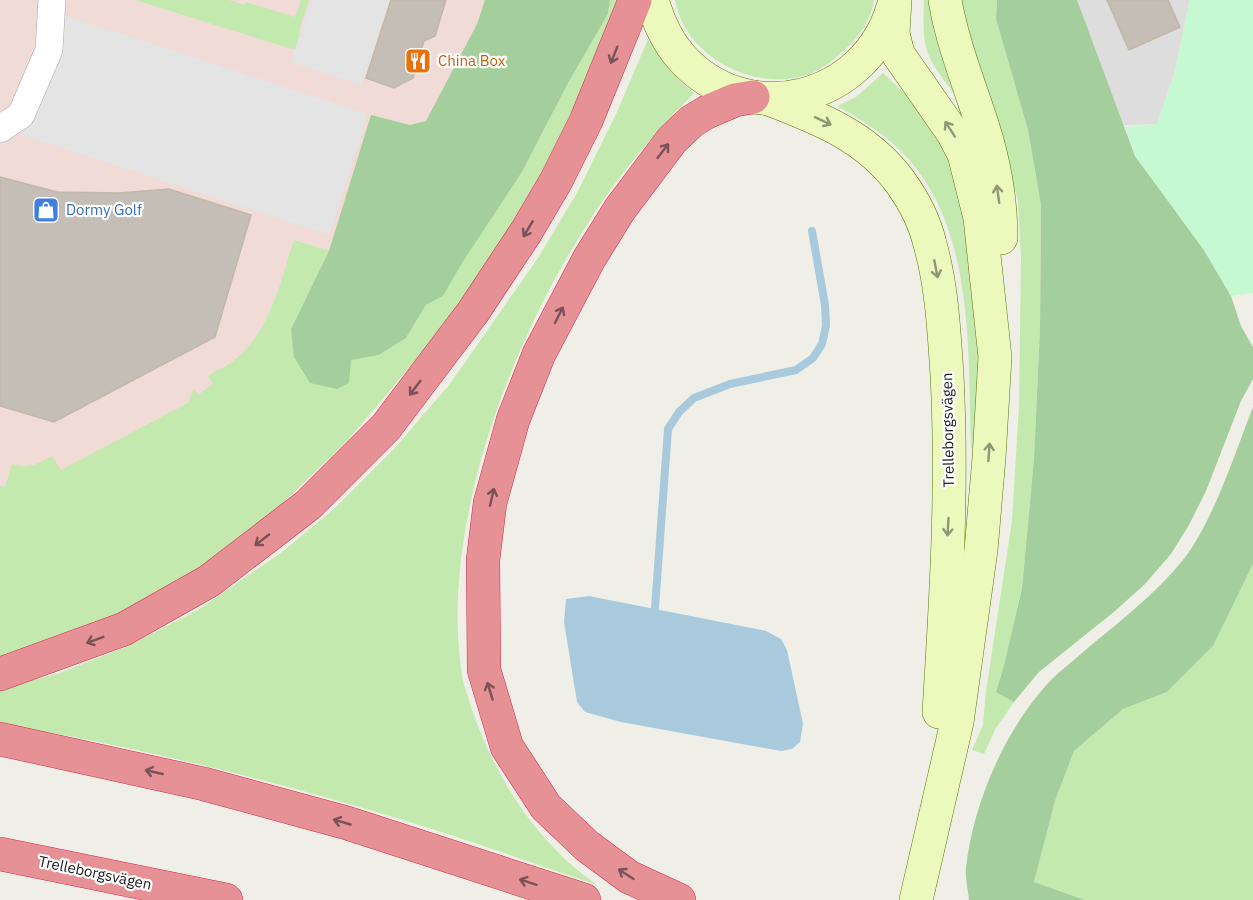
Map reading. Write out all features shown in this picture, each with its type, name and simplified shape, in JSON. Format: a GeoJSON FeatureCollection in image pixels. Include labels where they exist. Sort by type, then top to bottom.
{"type":"FeatureCollection","features":[{"type":"Feature","properties":{"kind":"highway"},"geometry":{"type":"LineString","coordinates":[[0,674],[124,629],[208,581],[308,505],[386,427],[473,312],[526,232],[556,181],[586,121],[635,0]]}},
{"type":"Feature","properties":{"kind":"highway"},"geometry":{"type":"LineString","coordinates":[[679,900],[630,877],[587,846],[546,807],[507,747],[484,670],[483,560],[490,503],[513,420],[539,354],[589,259],[620,210],[672,140],[692,121],[735,100],[761,98]]}},
{"type":"Feature","properties":{"kind":"highway"},"geometry":{"type":"LineString","coordinates":[[0,739],[204,784],[347,824],[584,900]]}},
{"type":"Feature","properties":{"kind":"highway","name":"Trelleborgsvägen"},"geometry":{"type":"LineString","coordinates":[[0,854],[226,900]]}},
{"type":"Feature","properties":{"kind":"street"},"geometry":{"type":"LineString","coordinates":[[0,129],[21,115],[49,50],[52,0]]}},
{"type":"Feature","properties":{"kind":"street","name":"Trelleborgsvägen"},"geometry":{"type":"LineString","coordinates":[[652,0],[667,39],[695,71],[732,92],[761,98],[838,128],[863,144],[901,183],[917,210],[930,242],[942,306],[948,404],[949,510],[939,710],[928,844]]}},
{"type":"Feature","properties":{"kind":"street"},"geometry":{"type":"LineString","coordinates":[[761,98],[807,94],[843,78],[864,58],[882,35],[895,0]]}},
{"type":"Feature","properties":{"kind":"street","name":"Trelleborgsvägen"},"geometry":{"type":"LineString","coordinates":[[895,0],[893,33],[898,54],[953,133],[964,154],[980,218],[995,357],[981,550],[957,722],[916,900]]}},
{"type":"Feature","properties":{"kind":"street"},"geometry":{"type":"LineString","coordinates":[[945,0],[958,50],[993,161],[998,195],[1002,273],[995,357]]}},
{"type":"Feature","properties":{"kind":"shaded area"},"geometry":{"type":"Polygon","coordinates":[[[0,0],[621,0],[0,594],[0,0]]]}},
{"type":"Feature","properties":{"kind":"shaded area"},"geometry":{"type":"Polygon","coordinates":[[[311,0],[389,0],[361,85],[291,62],[311,0]]]}},
{"type":"Feature","properties":{"kind":"shaded area"},"geometry":{"type":"Polygon","coordinates":[[[1060,0],[1190,0],[1174,74],[1157,124],[1106,126],[1060,0]]]}},
{"type":"Feature","properties":{"kind":"shaded area"},"geometry":{"type":"Polygon","coordinates":[[[54,12],[368,114],[329,235],[14,132],[54,12]]]}},
{"type":"Feature","properties":{"kind":"green space"},"geometry":{"type":"Polygon","coordinates":[[[135,0],[229,0],[244,5],[246,2],[295,17],[301,0],[309,0],[298,34],[318,39],[298,50],[292,49],[135,0]]]}},
{"type":"Feature","properties":{"kind":"green space"},"geometry":{"type":"Polygon","coordinates":[[[485,0],[610,0],[608,14],[567,85],[522,172],[443,296],[426,305],[406,338],[379,355],[351,360],[349,383],[337,389],[310,383],[294,357],[291,329],[329,251],[371,115],[410,125],[426,121],[477,24],[485,0]]]}},
{"type":"Feature","properties":{"kind":"green space"},"geometry":{"type":"Polygon","coordinates":[[[610,0],[617,0],[609,26],[564,130],[500,243],[433,340],[347,441],[264,522],[213,562],[121,618],[0,659],[0,486],[5,487],[12,464],[28,466],[52,456],[61,470],[188,403],[194,388],[198,395],[213,384],[208,376],[236,359],[258,334],[266,320],[294,240],[329,251],[291,329],[351,359],[379,355],[406,338],[426,305],[443,296],[461,263],[522,172],[567,85],[608,14],[610,0]]]}},
{"type":"Feature","properties":{"kind":"green space"},"geometry":{"type":"Polygon","coordinates":[[[675,0],[874,0],[870,15],[862,30],[836,57],[806,75],[774,79],[736,71],[718,62],[690,35],[681,19],[675,0]]]}},
{"type":"Feature","properties":{"kind":"green space"},"geometry":{"type":"Polygon","coordinates":[[[924,0],[938,0],[956,96],[928,52],[924,31],[924,0]]]}},
{"type":"Feature","properties":{"kind":"green space"},"geometry":{"type":"Polygon","coordinates":[[[962,0],[997,0],[996,19],[1028,130],[1041,205],[1040,328],[1034,459],[1022,587],[996,691],[1014,702],[996,728],[984,754],[972,750],[983,725],[986,691],[1012,521],[1019,405],[1021,258],[1018,200],[969,35],[962,0]]]}},
{"type":"Feature","properties":{"kind":"green space"},"geometry":{"type":"Polygon","coordinates":[[[997,0],[1077,0],[1135,156],[1204,250],[1231,296],[1241,326],[1253,347],[1253,379],[1241,401],[1206,491],[1171,554],[1145,584],[1115,611],[1039,672],[1014,702],[996,692],[1022,588],[1034,459],[1040,328],[1041,205],[1028,130],[996,19],[997,0]]]}},
{"type":"Feature","properties":{"kind":"green space"},"geometry":{"type":"Polygon","coordinates":[[[1190,0],[1253,0],[1253,293],[1231,296],[1204,250],[1135,156],[1125,127],[1157,124],[1174,74],[1190,0]]]}},
{"type":"Feature","properties":{"kind":"green space"},"geometry":{"type":"Polygon","coordinates":[[[648,39],[668,68],[694,93],[614,185],[580,236],[547,294],[518,356],[493,421],[474,487],[462,554],[458,619],[463,681],[478,727],[496,766],[530,821],[568,862],[597,885],[429,828],[270,782],[108,744],[0,724],[0,688],[57,674],[128,646],[198,610],[282,552],[335,508],[393,450],[449,385],[538,258],[578,191],[617,112],[648,39]]]}},
{"type":"Feature","properties":{"kind":"green space"},"geometry":{"type":"Polygon","coordinates":[[[883,73],[917,105],[954,165],[971,243],[980,375],[978,447],[971,448],[968,341],[959,269],[950,234],[937,202],[919,172],[902,152],[860,119],[837,106],[856,97],[883,73]]]}},
{"type":"Feature","properties":{"kind":"green space"},"geometry":{"type":"Polygon","coordinates":[[[1253,407],[1253,564],[1213,646],[1167,692],[1123,709],[1074,751],[1055,801],[1034,882],[1085,900],[969,900],[966,872],[970,843],[984,792],[1006,743],[1035,699],[1051,680],[1148,597],[1183,560],[1214,507],[1253,407]]]}},
{"type":"Feature","properties":{"kind":"green space"},"geometry":{"type":"Polygon","coordinates":[[[1253,564],[1253,900],[1085,900],[1034,882],[1055,801],[1074,751],[1123,709],[1167,692],[1213,646],[1253,564]]]}},
{"type":"Feature","properties":{"kind":"water"},"geometry":{"type":"Polygon","coordinates":[[[589,596],[766,631],[781,639],[787,650],[803,724],[800,742],[792,749],[781,751],[621,722],[585,712],[577,702],[564,622],[566,599],[589,596]]]}},
{"type":"Feature","properties":{"kind":"building"},"geometry":{"type":"Polygon","coordinates":[[[391,0],[446,0],[435,36],[424,41],[413,78],[394,88],[366,78],[391,0]]]}},
{"type":"Feature","properties":{"kind":"building"},"geometry":{"type":"Polygon","coordinates":[[[1107,0],[1168,0],[1180,27],[1129,50],[1107,0]]]}},
{"type":"Feature","properties":{"kind":"building"},"geometry":{"type":"Polygon","coordinates":[[[0,177],[57,192],[119,193],[169,189],[251,215],[215,337],[54,422],[0,406],[0,177]]]}},
{"type":"Feature","properties":{"kind":"waterway"},"geometry":{"type":"LineString","coordinates":[[655,608],[668,429],[679,412],[694,398],[730,384],[796,370],[813,358],[822,344],[826,326],[825,305],[812,231]]}},
{"type":"Feature","properties":{"kind":"place","name":"China Box"},"geometry":{"type":"Point","coordinates":[418,61]}},
{"type":"Feature","properties":{"kind":"place","name":"Dormy Golf"},"geometry":{"type":"Point","coordinates":[46,210]}}]}
